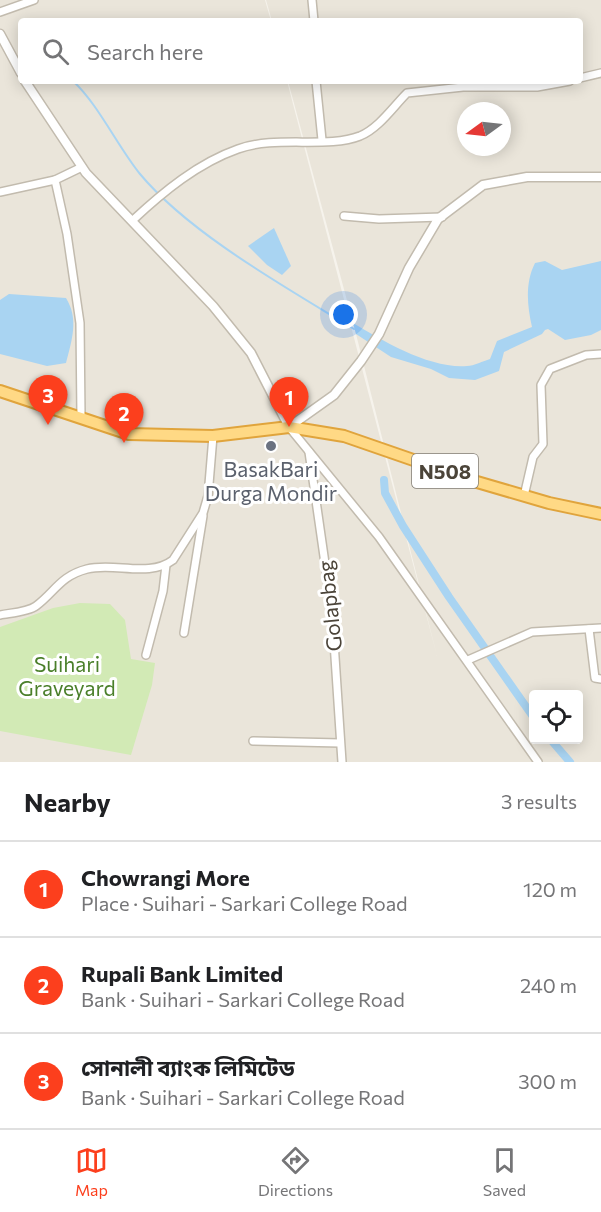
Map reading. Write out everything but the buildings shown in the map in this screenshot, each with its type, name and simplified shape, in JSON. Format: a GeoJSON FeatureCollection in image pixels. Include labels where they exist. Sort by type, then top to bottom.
{"type":"FeatureCollection","features":[{"type":"Feature","properties":{"kind":"highway","name":"N508"},"geometry":{"type":"LineString","coordinates":[[0,390],[129,434],[213,436],[289,427],[344,436],[477,482],[524,496],[601,514]]}},
{"type":"Feature","properties":{"kind":"street"},"geometry":{"type":"LineString","coordinates":[[0,12],[34,0]]}},
{"type":"Feature","properties":{"kind":"street"},"geometry":{"type":"LineString","coordinates":[[312,0],[314,18]]}},
{"type":"Feature","properties":{"kind":"street"},"geometry":{"type":"LineString","coordinates":[[0,34],[18,67]]}},
{"type":"Feature","properties":{"kind":"street"},"geometry":{"type":"LineString","coordinates":[[583,77],[601,73]]}},
{"type":"Feature","properties":{"kind":"street"},"geometry":{"type":"LineString","coordinates":[[27,84],[82,167],[213,306],[251,353],[289,427],[357,508],[468,660],[538,762]]}},
{"type":"Feature","properties":{"kind":"street"},"geometry":{"type":"LineString","coordinates":[[316,84],[321,140]]}},
{"type":"Feature","properties":{"kind":"street"},"geometry":{"type":"LineString","coordinates":[[133,220],[165,192],[237,149],[264,142],[309,141],[360,136],[377,124],[407,93],[463,87],[537,87],[554,84]]}},
{"type":"Feature","properties":{"kind":"street"},"geometry":{"type":"LineString","coordinates":[[0,192],[55,180],[82,167]]}},
{"type":"Feature","properties":{"kind":"street"},"geometry":{"type":"LineString","coordinates":[[289,427],[334,395],[370,348],[379,334],[409,268],[442,217],[483,185],[527,177],[601,177]]}},
{"type":"Feature","properties":{"kind":"street"},"geometry":{"type":"LineString","coordinates":[[55,180],[80,323],[81,417]]}},
{"type":"Feature","properties":{"kind":"street"},"geometry":{"type":"LineString","coordinates":[[344,216],[379,219],[442,217]]}},
{"type":"Feature","properties":{"kind":"street"},"geometry":{"type":"LineString","coordinates":[[524,496],[533,457],[543,444],[541,385],[550,369],[586,355],[601,354]]}},
{"type":"Feature","properties":{"kind":"street"},"geometry":{"type":"LineString","coordinates":[[184,633],[203,513],[208,496],[213,436]]}},
{"type":"Feature","properties":{"kind":"street","name":"Golapbag"},"geometry":{"type":"LineString","coordinates":[[308,450],[332,612],[342,762]]}},
{"type":"Feature","properties":{"kind":"street"},"geometry":{"type":"LineString","coordinates":[[0,615],[35,608],[59,584],[73,574],[89,568],[139,569],[166,565],[173,560],[203,513]]}},
{"type":"Feature","properties":{"kind":"street"},"geometry":{"type":"LineString","coordinates":[[146,655],[164,591],[166,565]]}},
{"type":"Feature","properties":{"kind":"street"},"geometry":{"type":"LineString","coordinates":[[468,660],[532,632],[601,628]]}},
{"type":"Feature","properties":{"kind":"street"},"geometry":{"type":"LineString","coordinates":[[589,629],[595,678],[601,679]]}},
{"type":"Feature","properties":{"kind":"street"},"geometry":{"type":"LineString","coordinates":[[253,741],[340,743]]}},
{"type":"Feature","properties":{"kind":"shaded area"},"geometry":{"type":"Polygon","coordinates":[[[0,0],[265,0],[270,18],[18,18],[18,84],[288,84],[437,656],[356,334],[289,84],[583,84],[583,18],[271,18],[266,0],[601,0],[601,762],[0,762],[0,0]]]}},
{"type":"Feature","properties":{"kind":"green space","name":"Suihari Graveyard"},"geometry":{"type":"Polygon","coordinates":[[[80,603],[110,604],[125,620],[131,659],[155,663],[152,685],[131,755],[0,731],[0,627],[53,608],[80,603]]]}},
{"type":"Feature","properties":{"kind":"water"},"geometry":{"type":"Polygon","coordinates":[[[274,228],[291,266],[282,275],[267,265],[248,246],[274,228]]]}},
{"type":"Feature","properties":{"kind":"water"},"geometry":{"type":"Polygon","coordinates":[[[545,261],[562,270],[601,261],[601,330],[591,335],[565,340],[548,329],[545,330],[542,334],[504,352],[499,371],[475,380],[449,378],[431,369],[391,357],[356,334],[353,323],[407,352],[453,366],[467,366],[490,359],[497,341],[532,327],[528,286],[535,263],[545,261]]]}},
{"type":"Feature","properties":{"kind":"water"},"geometry":{"type":"Polygon","coordinates":[[[9,294],[66,298],[73,322],[66,363],[47,366],[0,354],[0,300],[9,294]]]}},
{"type":"Feature","properties":{"kind":"waterway"},"geometry":{"type":"LineString","coordinates":[[76,84],[91,101],[140,174],[185,218],[241,259],[354,329]]}},
{"type":"Feature","properties":{"kind":"waterway"},"geometry":{"type":"LineString","coordinates":[[384,480],[385,493],[403,526],[449,597],[529,711]]}},
{"type":"Feature","properties":{"kind":"waterway"},"geometry":{"type":"LineString","coordinates":[[554,744],[570,762]]}},
{"type":"Feature","properties":{"kind":"place","name":"সোনালী ব্যাংক লিমিটেড"},"geometry":{"type":"Point","coordinates":[48,425]}},
{"type":"Feature","properties":{"kind":"place","name":"Chowrangi More"},"geometry":{"type":"Point","coordinates":[289,427]}},
{"type":"Feature","properties":{"kind":"place","name":"Rupali Bank Limited"},"geometry":{"type":"Point","coordinates":[124,443]}},
{"type":"Feature","properties":{"kind":"place","name":"BasakBari Durga Mondir"},"geometry":{"type":"Point","coordinates":[271,446]}}]}
